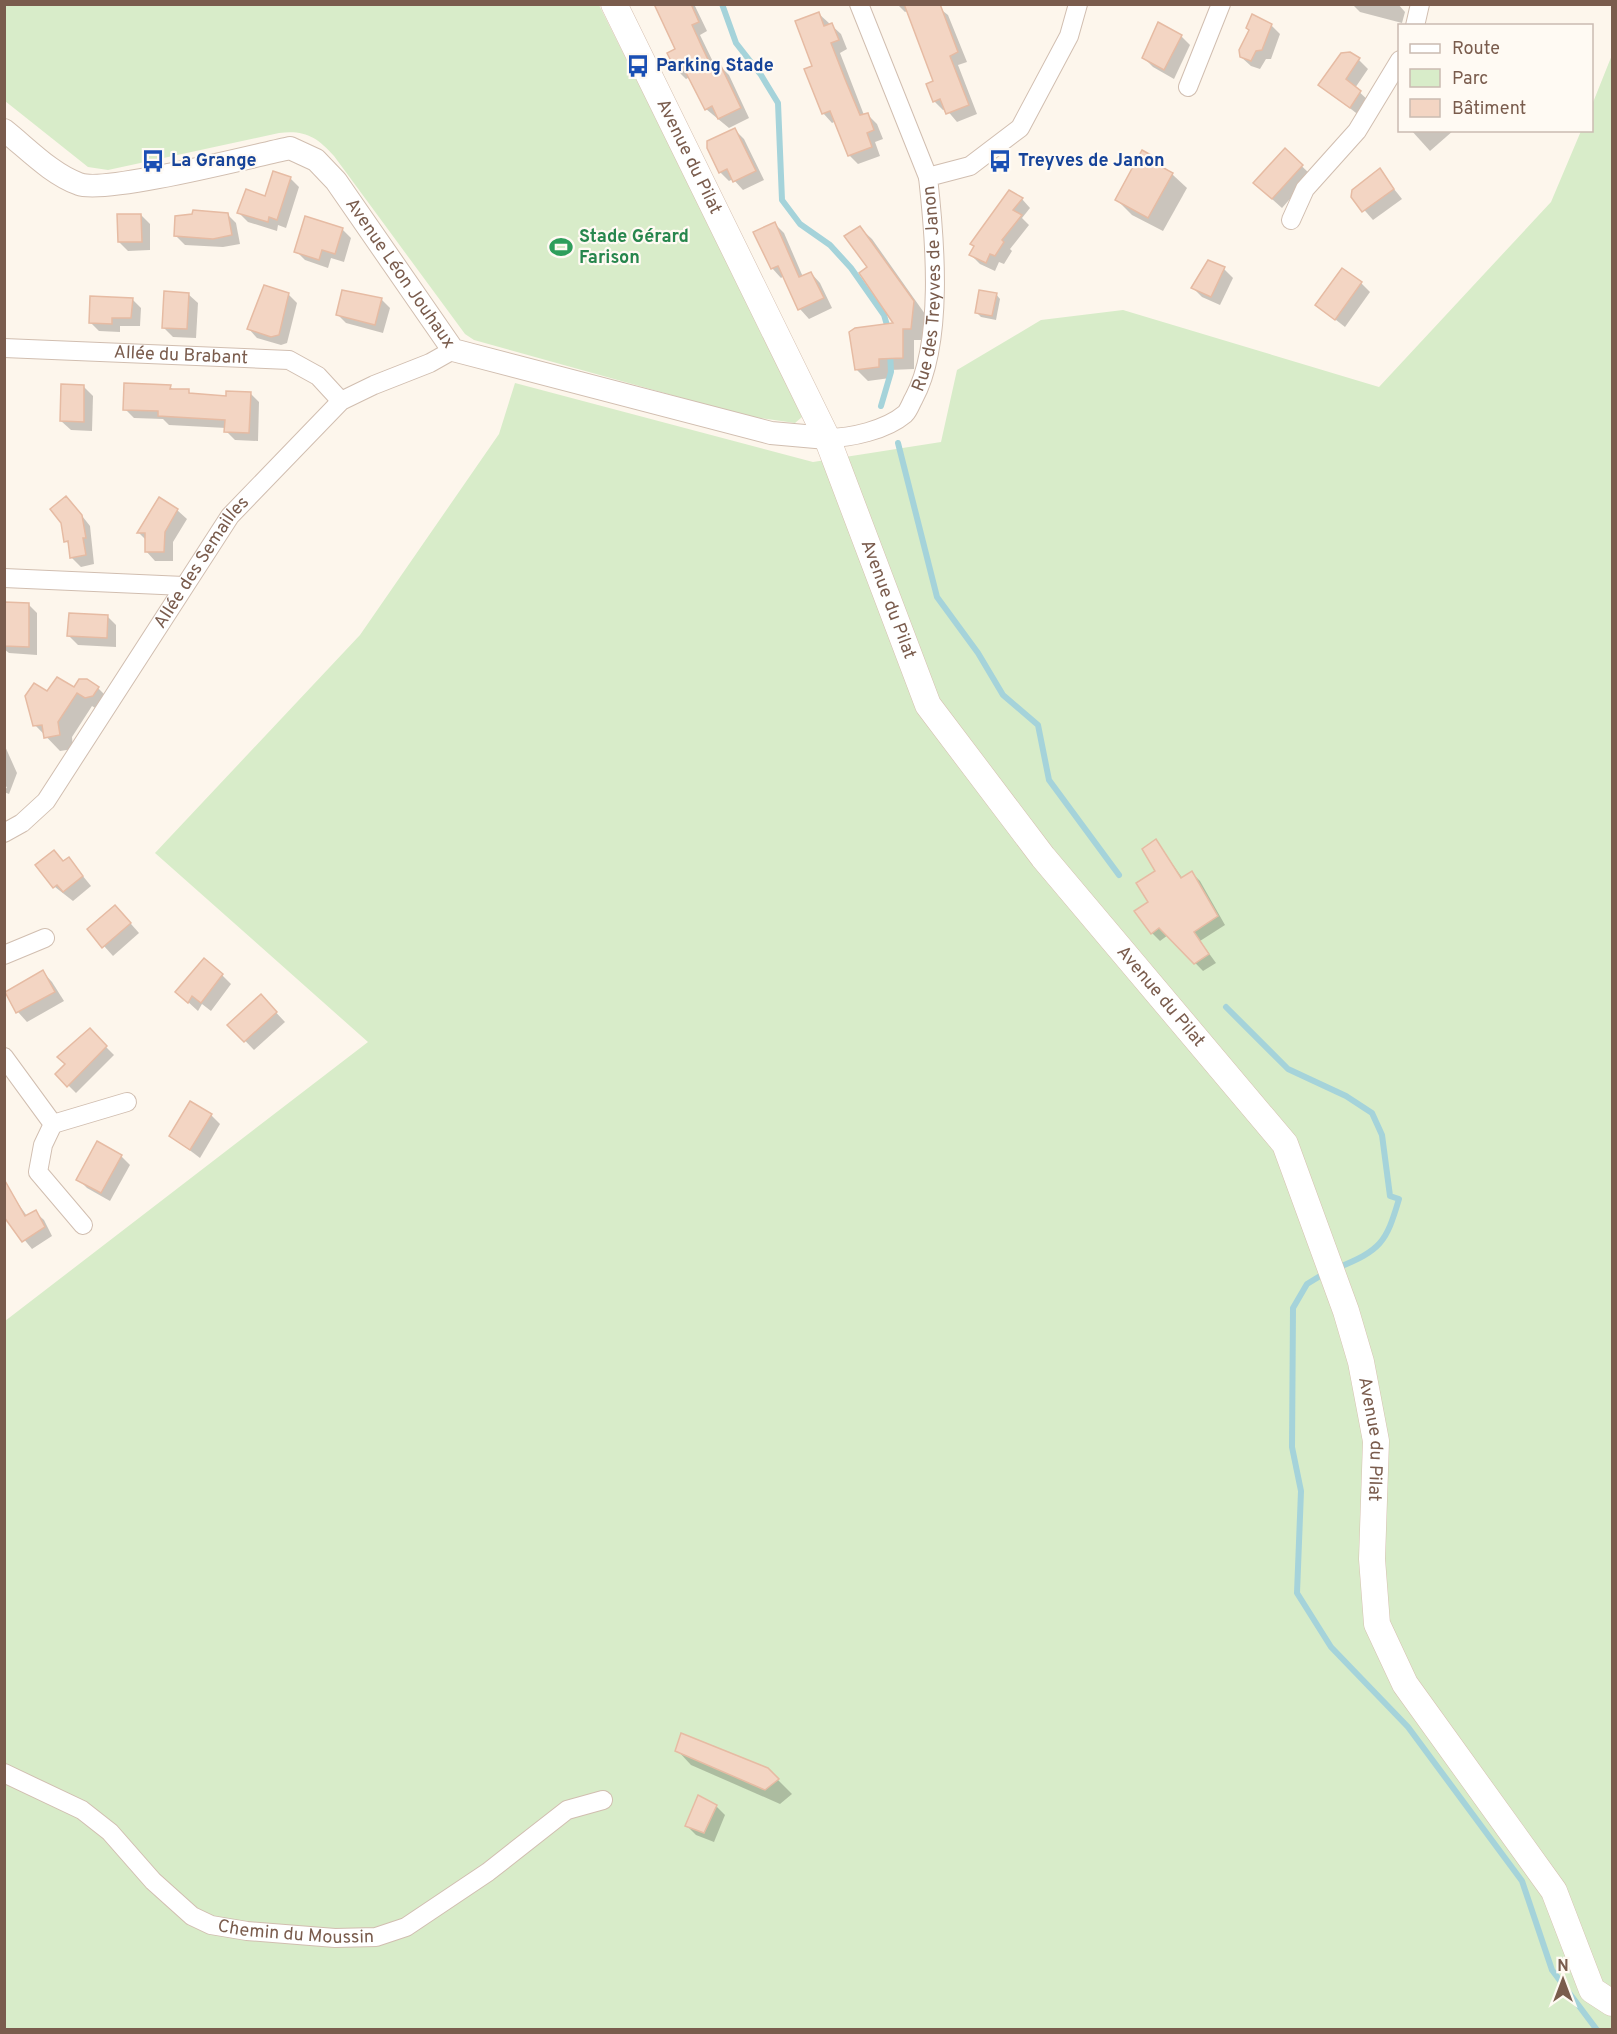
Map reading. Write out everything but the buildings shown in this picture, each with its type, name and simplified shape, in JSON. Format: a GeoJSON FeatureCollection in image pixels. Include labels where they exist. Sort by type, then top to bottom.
{"type":"FeatureCollection","features":[{"type":"Feature","properties":{"kind":"main road","name":"Avenue du Pilat"},"geometry":{"type":"LineString","coordinates":[[614,4],[827,438],[928,705],[1043,857],[1285,1144],[1347,1311],[1361,1362],[1376,1441],[1372,1559],[1377,1624],[1405,1684],[1554,1891],[1592,1990],[1612,2003]]}},
{"type":"Feature","properties":{"kind":"street"},"geometry":{"type":"LineString","coordinates":[[859,4],[928,177]]}},
{"type":"Feature","properties":{"kind":"street","name":"Rue des Treyves de Janon"},"geometry":{"type":"LineString","coordinates":[[827,438],[851,438],[905,413],[923,381],[933,316],[936,248],[928,177],[970,165],[1020,128],[1068,36],[1078,4]]}},
{"type":"Feature","properties":{"kind":"street"},"geometry":{"type":"LineString","coordinates":[[1188,87],[1221,4]]}},
{"type":"Feature","properties":{"kind":"street"},"geometry":{"type":"LineString","coordinates":[[1415,24],[1420,4]]}},
{"type":"Feature","properties":{"kind":"street"},"geometry":{"type":"LineString","coordinates":[[1291,220],[1305,189],[1357,130],[1398,63]]}},
{"type":"Feature","properties":{"kind":"street","name":"Avenue Léon Jouhaux"},"geometry":{"type":"LineString","coordinates":[[4,130],[56,171],[80,185],[112,186],[290,148],[316,160],[336,181],[453,350],[771,433],[827,438]]}},
{"type":"Feature","properties":{"kind":"street","name":"Allée du Brabant"},"geometry":{"type":"LineString","coordinates":[[4,348],[289,360],[318,376],[341,401]]}},
{"type":"Feature","properties":{"kind":"street","name":"Allée des Semailles"},"geometry":{"type":"LineString","coordinates":[[4,833],[22,823],[46,801],[230,516],[341,401],[430,363],[453,350]]}},
{"type":"Feature","properties":{"kind":"street"},"geometry":{"type":"LineString","coordinates":[[4,578],[184,586]]}},
{"type":"Feature","properties":{"kind":"street"},"geometry":{"type":"LineString","coordinates":[[4,955],[45,938]]}},
{"type":"Feature","properties":{"kind":"street"},"geometry":{"type":"LineString","coordinates":[[4,1057],[53,1124]]}},
{"type":"Feature","properties":{"kind":"street"},"geometry":{"type":"LineString","coordinates":[[83,1225],[39,1172],[43,1144],[53,1124],[127,1102]]}},
{"type":"Feature","properties":{"kind":"street","name":"Chemin du Moussin"},"geometry":{"type":"LineString","coordinates":[[4,1773],[82,1810],[110,1832],[181,1908],[201,1921],[247,1931],[335,1938],[376,1937],[406,1927],[488,1872],[567,1810],[603,1800]]}},
{"type":"Feature","properties":{"kind":"green space","name":"Stade Gérard Farison"},"geometry":{"type":"Polygon","coordinates":[[[4,5],[599,5],[759,324],[802,417],[795,423],[747,416],[474,340],[465,334],[334,156],[310,136],[288,132],[279,133],[108,170],[88,167],[5,101],[4,5]]]}},
{"type":"Feature","properties":{"kind":"green space"},"geometry":{"type":"Polygon","coordinates":[[[1612,55],[1612,2029],[5,2030],[5,1321],[368,1042],[155,853],[360,635],[499,434],[515,383],[813,462],[941,442],[957,370],[1041,320],[1123,310],[1379,387],[1551,202],[1581,132],[1593,132],[1593,102],[1612,55]]]}},
{"type":"Feature","properties":{"kind":"waterway"},"geometry":{"type":"LineString","coordinates":[[722,4],[736,43],[761,75],[778,103],[782,200],[800,224],[830,245],[851,268],[884,315],[889,332]]}},
{"type":"Feature","properties":{"kind":"waterway"},"geometry":{"type":"LineString","coordinates":[[881,406],[891,372],[890,351]]}},
{"type":"Feature","properties":{"kind":"waterway"},"geometry":{"type":"LineString","coordinates":[[898,443],[937,597],[978,653],[1003,695],[1038,725],[1049,780],[1119,875]]}},
{"type":"Feature","properties":{"kind":"waterway"},"geometry":{"type":"LineString","coordinates":[[1226,1007],[1288,1069],[1346,1096],[1372,1113],[1382,1135],[1390,1196],[1399,1199],[1390,1226],[1373,1250],[1337,1268]]}},
{"type":"Feature","properties":{"kind":"waterway"},"geometry":{"type":"LineString","coordinates":[[1325,1273],[1307,1284],[1293,1308],[1292,1447],[1301,1491],[1297,1593],[1331,1647],[1408,1727],[1522,1881],[1552,1970],[1597,2030]]}},
{"type":"Feature","properties":{"kind":"place","name":"Parking Stade"},"geometry":{"type":"Point","coordinates":[638,66]}},
{"type":"Feature","properties":{"kind":"place","name":"La Grange"},"geometry":{"type":"Point","coordinates":[153,161]}},
{"type":"Feature","properties":{"kind":"place","name":"Treyves de Janon"},"geometry":{"type":"Point","coordinates":[1000,161]}},
{"type":"Feature","properties":{"kind":"place","name":"Stade Gérard Farison"},"geometry":{"type":"Point","coordinates":[561,247]}}]}
